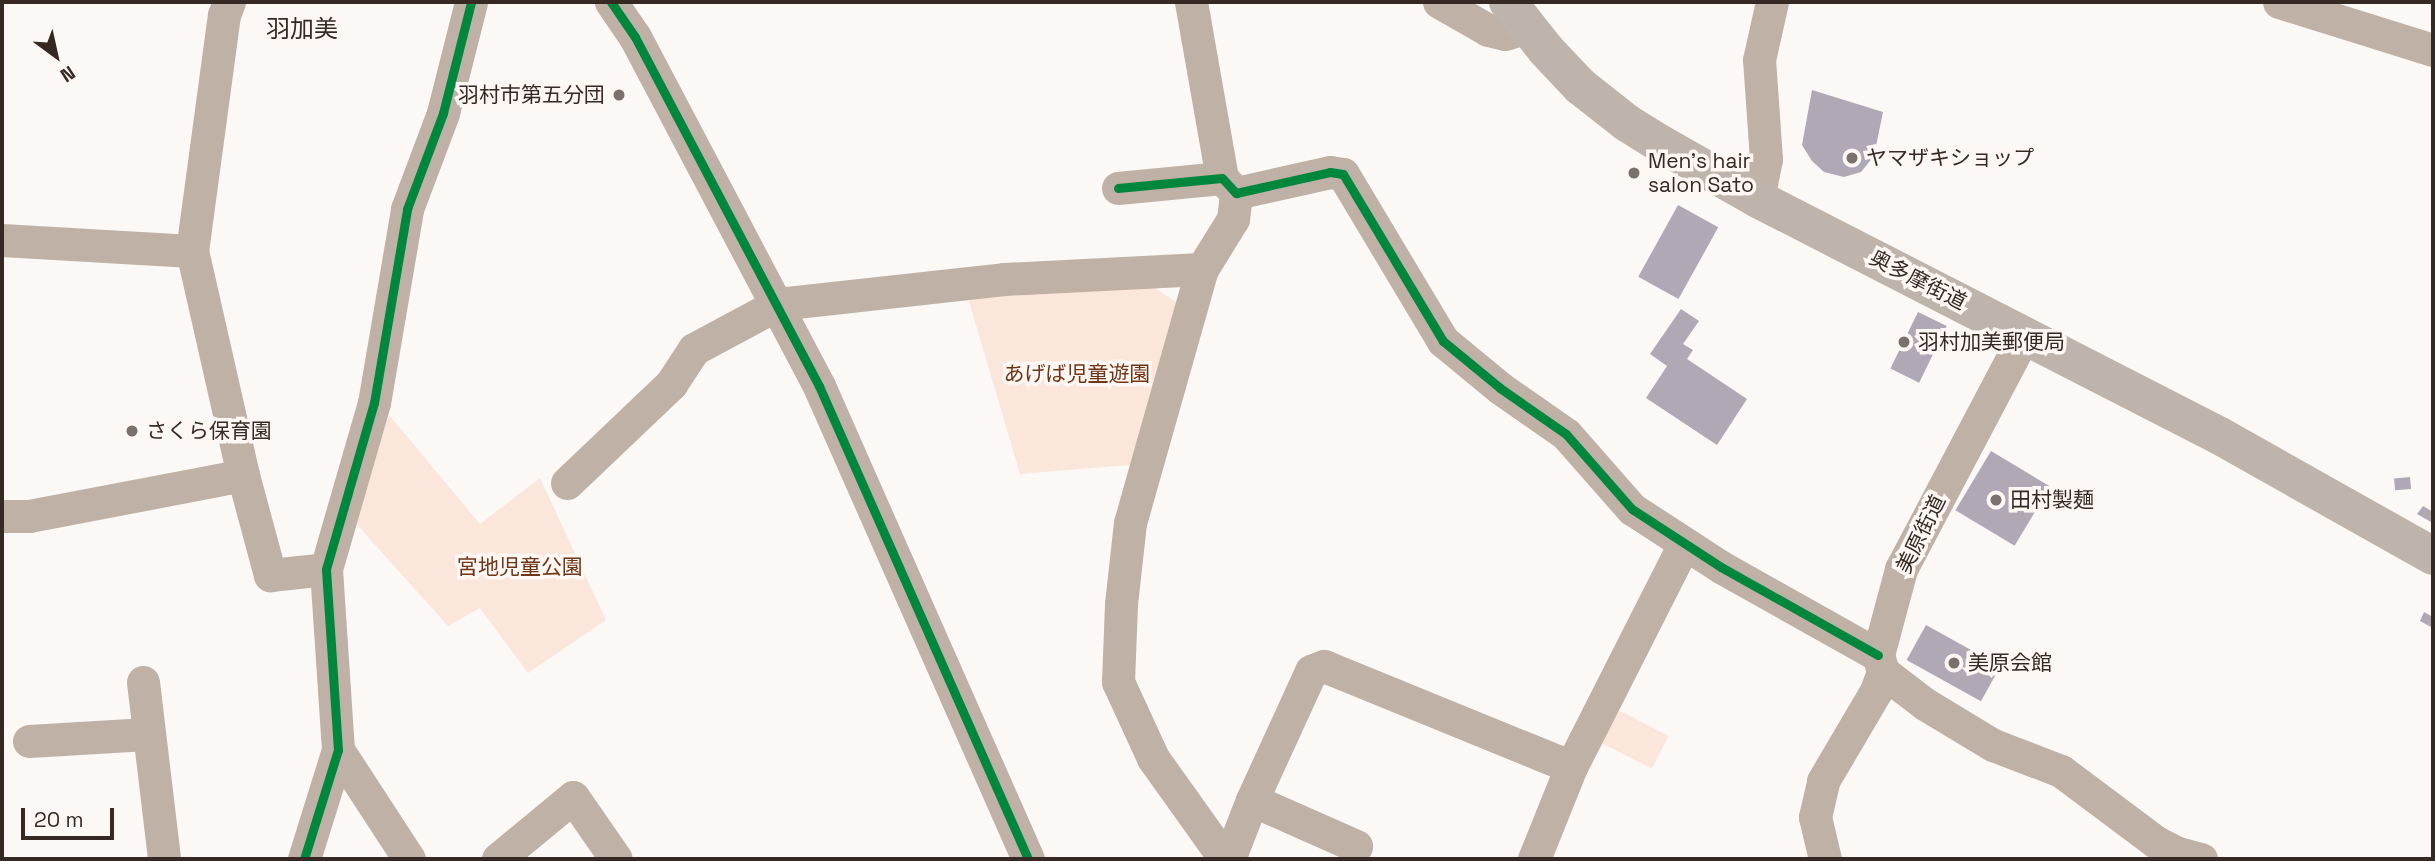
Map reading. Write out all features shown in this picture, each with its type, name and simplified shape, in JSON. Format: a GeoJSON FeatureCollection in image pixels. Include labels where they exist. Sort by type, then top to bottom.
{"type":"FeatureCollection","features":[{"type":"Feature","properties":{"kind":"main road","name":"奥多摩街道"},"geometry":{"type":"LineString","coordinates":[[1517,14],[1580,86],[1611,111],[1661,144],[1758,199],[2220,436],[2433,556]]}},
{"type":"Feature","properties":{"kind":"street"},"geometry":{"type":"LineString","coordinates":[[229,2],[224,15],[192,251],[243,475],[270,575],[326,569]]}},
{"type":"Feature","properties":{"kind":"street"},"geometry":{"type":"LineString","coordinates":[[304,859],[338,750],[326,569],[374,403],[407,209],[443,113],[471,2]]}},
{"type":"Feature","properties":{"kind":"street"},"geometry":{"type":"LineString","coordinates":[[611,2],[635,37],[778,304],[876,510],[1028,859]]}},
{"type":"Feature","properties":{"kind":"street"},"geometry":{"type":"LineString","coordinates":[[1191,2],[1229,185],[1233,219],[1202,269],[1130,523],[1121,604],[1118,682],[1153,758],[1227,859]]}},
{"type":"Feature","properties":{"kind":"street"},"geometry":{"type":"LineString","coordinates":[[1439,2],[1488,30],[1506,34],[1517,14]]}},
{"type":"Feature","properties":{"kind":"street"},"geometry":{"type":"LineString","coordinates":[[1758,199],[1766,159],[1759,60],[1772,2]]}},
{"type":"Feature","properties":{"kind":"street"},"geometry":{"type":"LineString","coordinates":[[2279,2],[2433,50]]}},
{"type":"Feature","properties":{"kind":"street"},"geometry":{"type":"LineString","coordinates":[[1118,188],[1229,185],[1330,172],[1343,174],[1443,341],[1500,388],[1566,434],[1632,509],[1684,544],[1880,663],[1925,705],[1993,745],[2061,771],[2156,842],[2202,859]]}},
{"type":"Feature","properties":{"kind":"street"},"geometry":{"type":"LineString","coordinates":[[2,240],[192,251]]}},
{"type":"Feature","properties":{"kind":"street"},"geometry":{"type":"LineString","coordinates":[[567,483],[671,384],[694,349],[778,304],[1004,279],[1202,269]]}},
{"type":"Feature","properties":{"kind":"street","name":"美原街道"},"geometry":{"type":"LineString","coordinates":[[1825,859],[1815,817],[1823,782],[1876,691],[1901,569],[2025,334]]}},
{"type":"Feature","properties":{"kind":"street"},"geometry":{"type":"LineString","coordinates":[[2,516],[29,516],[243,475]]}},
{"type":"Feature","properties":{"kind":"street"},"geometry":{"type":"LineString","coordinates":[[1534,859],[1571,767],[1684,544]]}},
{"type":"Feature","properties":{"kind":"street"},"geometry":{"type":"LineString","coordinates":[[1227,859],[1311,671],[1324,666],[1571,767]]}},
{"type":"Feature","properties":{"kind":"street"},"geometry":{"type":"LineString","coordinates":[[143,682],[147,734],[164,859]]}},
{"type":"Feature","properties":{"kind":"street"},"geometry":{"type":"LineString","coordinates":[[29,741],[147,734]]}},
{"type":"Feature","properties":{"kind":"street"},"geometry":{"type":"LineString","coordinates":[[338,750],[409,859]]}},
{"type":"Feature","properties":{"kind":"street"},"geometry":{"type":"LineString","coordinates":[[498,859],[573,797],[616,859]]}},
{"type":"Feature","properties":{"kind":"street"},"geometry":{"type":"LineString","coordinates":[[1252,800],[1356,846]]}},
{"type":"Feature","properties":{"kind":"green space","name":"あげば児童遊園"},"geometry":{"type":"Polygon","coordinates":[[[1152,286],[1176,302],[1140,464],[1020,474],[968,298],[1152,286]]]}},
{"type":"Feature","properties":{"kind":"green space","name":"宮地児童公園"},"geometry":{"type":"Polygon","coordinates":[[[389,415],[480,524],[540,478],[606,620],[528,673],[480,608],[448,626],[351,518],[389,415]]]}},
{"type":"Feature","properties":{"kind":"green space"},"geometry":{"type":"Polygon","coordinates":[[[1616,709],[1669,736],[1652,769],[1599,742],[1616,709]]]}},
{"type":"Feature","properties":{"kind":"building"},"geometry":{"type":"Polygon","coordinates":[[[1812,90],[1883,112],[1874,156],[1861,172],[1844,177],[1824,172],[1812,161],[1802,145],[1812,90]]]}},
{"type":"Feature","properties":{"kind":"building"},"geometry":{"type":"Polygon","coordinates":[[[1678,205],[1718,227],[1678,299],[1638,277],[1678,205]]]}},
{"type":"Feature","properties":{"kind":"building"},"geometry":{"type":"Polygon","coordinates":[[[1681,309],[1699,321],[1683,344],[1693,350],[1687,359],[1747,399],[1717,445],[1646,398],[1667,366],[1650,354],[1681,309]]]}},
{"type":"Feature","properties":{"kind":"building"},"geometry":{"type":"Polygon","coordinates":[[[1918,312],[1947,326],[1919,383],[1890,369],[1918,312]]]}},
{"type":"Feature","properties":{"kind":"building"},"geometry":{"type":"Polygon","coordinates":[[[1991,451],[2050,487],[2015,546],[1955,510],[1991,451]]]}},
{"type":"Feature","properties":{"kind":"building"},"geometry":{"type":"Polygon","coordinates":[[[2410,477],[2411,489],[2395,490],[2394,478],[2410,477]]]}},
{"type":"Feature","properties":{"kind":"building"},"geometry":{"type":"Polygon","coordinates":[[[2423,506],[2433,512],[2433,523],[2417,514],[2423,506]]]}},
{"type":"Feature","properties":{"kind":"building"},"geometry":{"type":"Polygon","coordinates":[[[2424,612],[2433,617],[2433,628],[2420,621],[2424,612]]]}},
{"type":"Feature","properties":{"kind":"building","name":"美原会館"},"geometry":{"type":"Polygon","coordinates":[[[1926,625],[2000,666],[1981,701],[1907,660],[1926,625]]]}},
{"type":"Feature","properties":{"kind":"cycle path"},"geometry":{"type":"LineString","coordinates":[[304,859],[338,750],[326,569],[374,403],[407,209],[443,113],[471,2]]}},
{"type":"Feature","properties":{"kind":"cycle path"},"geometry":{"type":"LineString","coordinates":[[611,2],[635,37],[819,386],[1028,859]]}},
{"type":"Feature","properties":{"kind":"cycle path"},"geometry":{"type":"LineString","coordinates":[[1118,188],[1222,178],[1236,193],[1330,172],[1343,174],[1443,341],[1500,388],[1566,434],[1632,509],[1721,567],[1878,655]]}},
{"type":"Feature","properties":{"kind":"place","name":"羽村市第五分団"},"geometry":{"type":"Point","coordinates":[619,95]}},
{"type":"Feature","properties":{"kind":"place","name":"ヤマザキショップ"},"geometry":{"type":"Point","coordinates":[1852,158]}},
{"type":"Feature","properties":{"kind":"place","name":"Men's hair salon Sato"},"geometry":{"type":"Point","coordinates":[1634,173]}},
{"type":"Feature","properties":{"kind":"place","name":"羽村加美郵便局"},"geometry":{"type":"Point","coordinates":[1904,342]}},
{"type":"Feature","properties":{"kind":"place","name":"さくら保育園"},"geometry":{"type":"Point","coordinates":[132,431]}},
{"type":"Feature","properties":{"kind":"place","name":"田村製麺"},"geometry":{"type":"Point","coordinates":[1996,500]}},
{"type":"Feature","properties":{"kind":"place","name":"美原会館"},"geometry":{"type":"Point","coordinates":[1954,663]}},
{"type":"Feature","properties":{"kind":"district","name":"羽加美"},"geometry":{"type":"Point","coordinates":[302,29]}}]}
